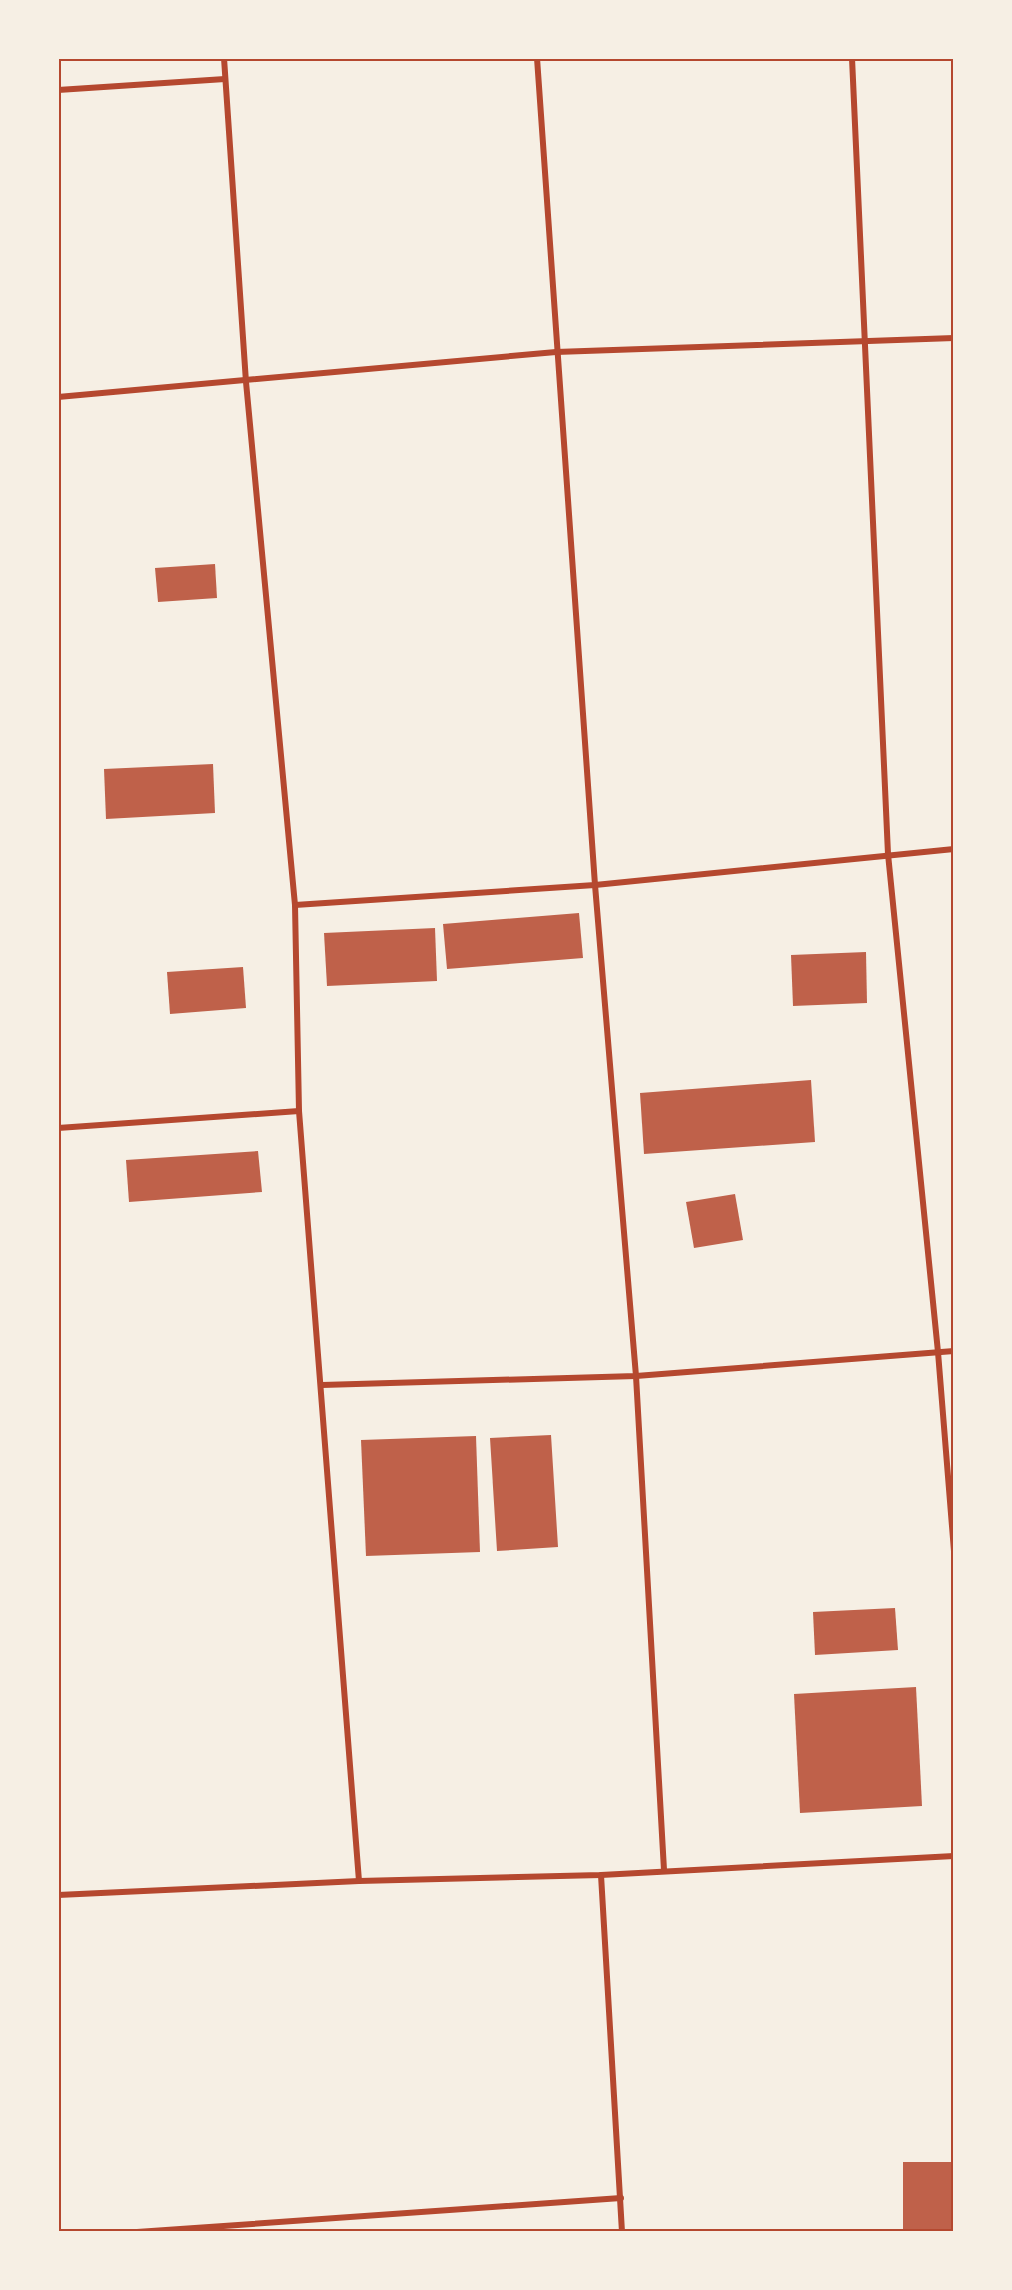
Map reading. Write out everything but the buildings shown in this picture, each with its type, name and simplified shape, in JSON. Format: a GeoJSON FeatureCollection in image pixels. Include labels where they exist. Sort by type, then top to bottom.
{"type":"FeatureCollection","features":[{"type":"Feature","properties":{"kind":"street"},"geometry":{"type":"LineString","coordinates":[[224,58],[246,382],[295,905],[299,1111],[359,1881]]}},
{"type":"Feature","properties":{"kind":"street"},"geometry":{"type":"LineString","coordinates":[[537,58],[595,885],[636,1376],[664,1870]]}},
{"type":"Feature","properties":{"kind":"street"},"geometry":{"type":"LineString","coordinates":[[852,58],[888,854],[938,1352],[954,1551]]}},
{"type":"Feature","properties":{"kind":"street"},"geometry":{"type":"LineString","coordinates":[[58,90],[225,79]]}},
{"type":"Feature","properties":{"kind":"street"},"geometry":{"type":"LineString","coordinates":[[58,397],[246,382],[556,352],[866,343],[954,338]]}},
{"type":"Feature","properties":{"kind":"street"},"geometry":{"type":"LineString","coordinates":[[295,905],[595,885],[954,849]]}},
{"type":"Feature","properties":{"kind":"street"},"geometry":{"type":"LineString","coordinates":[[58,1128],[299,1111]]}},
{"type":"Feature","properties":{"kind":"street"},"geometry":{"type":"LineString","coordinates":[[322,1385],[636,1376],[954,1351]]}},
{"type":"Feature","properties":{"kind":"street"},"geometry":{"type":"LineString","coordinates":[[58,1894],[359,1881],[601,1875],[954,1856]]}},
{"type":"Feature","properties":{"kind":"street"},"geometry":{"type":"LineString","coordinates":[[601,1875],[622,2232]]}},
{"type":"Feature","properties":{"kind":"street"},"geometry":{"type":"LineString","coordinates":[[137,2232],[621,2198]]}}]}
